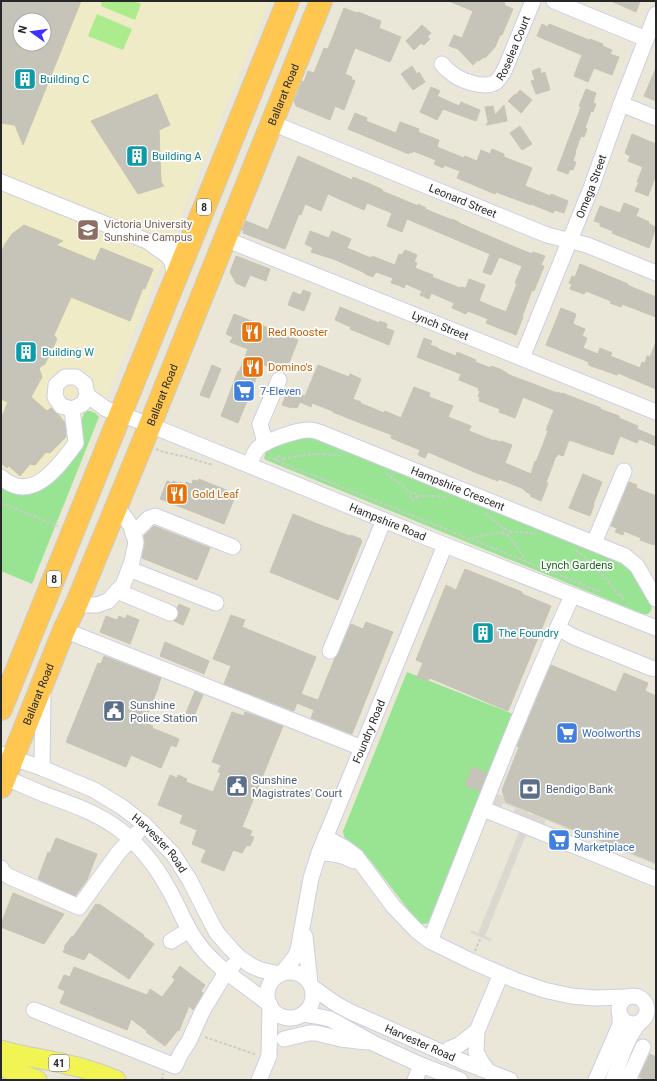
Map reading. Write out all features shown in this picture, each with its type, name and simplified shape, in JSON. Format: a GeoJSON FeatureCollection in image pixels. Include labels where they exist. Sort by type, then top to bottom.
{"type":"FeatureCollection","features":[{"type":"Feature","properties":{"kind":"highway","name":"8"},"geometry":{"type":"LineString","coordinates":[[3,700],[121,414],[288,1]]}},
{"type":"Feature","properties":{"kind":"highway","name":"Ballarat Road"},"geometry":{"type":"LineString","coordinates":[[2,780],[7,756],[76,605],[321,1]]}},
{"type":"Feature","properties":{"kind":"highway"},"geometry":{"type":"LineString","coordinates":[[163,310],[177,318],[188,331]]}},
{"type":"Feature","properties":{"kind":"main road","name":"41"},"geometry":{"type":"LineString","coordinates":[[1,1050],[27,1057],[68,1064],[116,1080]]}},
{"type":"Feature","properties":{"kind":"main road","name":"41"},"geometry":{"type":"LineString","coordinates":[[1,1066],[37,1080]]}},
{"type":"Feature","properties":{"kind":"street","name":"Roselea Court"},"geometry":{"type":"LineString","coordinates":[[442,64],[449,72],[474,84],[486,86],[497,81],[505,69],[532,1]]}},
{"type":"Feature","properties":{"kind":"street"},"geometry":{"type":"LineString","coordinates":[[554,1],[646,39]]}},
{"type":"Feature","properties":{"kind":"street","name":"Omega Street"},"geometry":{"type":"LineString","coordinates":[[522,358],[591,188],[621,104],[656,14]]}},
{"type":"Feature","properties":{"kind":"street"},"geometry":{"type":"LineString","coordinates":[[621,104],[656,118]]}},
{"type":"Feature","properties":{"kind":"street","name":"Leonard Street"},"geometry":{"type":"LineString","coordinates":[[272,123],[540,232],[587,245],[656,273]]}},
{"type":"Feature","properties":{"kind":"street"},"geometry":{"type":"LineString","coordinates":[[1,182],[147,241],[176,245],[191,239]]}},
{"type":"Feature","properties":{"kind":"street","name":"Lynch Street"},"geometry":{"type":"LineString","coordinates":[[225,239],[656,412]]}},
{"type":"Feature","properties":{"kind":"street"},"geometry":{"type":"LineString","coordinates":[[147,241],[168,256],[172,262],[176,277]]}},
{"type":"Feature","properties":{"kind":"street"},"geometry":{"type":"LineString","coordinates":[[65,377],[76,377],[85,384],[87,395],[83,404],[72,409],[61,406],[55,397],[56,385],[65,377]]}},
{"type":"Feature","properties":{"kind":"street"},"geometry":{"type":"LineString","coordinates":[[257,453],[260,424],[279,380]]}},
{"type":"Feature","properties":{"kind":"street","name":"Hampshire Road"},"geometry":{"type":"LineString","coordinates":[[87,395],[106,409],[150,425],[257,453],[384,520],[445,546],[572,596],[656,626]]}},
{"type":"Feature","properties":{"kind":"street"},"geometry":{"type":"LineString","coordinates":[[1,477],[8,483],[21,488],[41,482],[59,465],[76,443],[72,409]]}},
{"type":"Feature","properties":{"kind":"street","name":"Hampshire Crescent"},"geometry":{"type":"LineString","coordinates":[[257,453],[297,432],[308,430],[319,432],[625,556],[638,566],[656,599]]}},
{"type":"Feature","properties":{"kind":"street"},"geometry":{"type":"LineString","coordinates":[[594,544],[624,471]]}},
{"type":"Feature","properties":{"kind":"street"},"geometry":{"type":"LineString","coordinates":[[76,605],[97,605],[108,601],[123,584],[132,562],[136,542],[131,526],[117,506]]}},
{"type":"Feature","properties":{"kind":"street"},"geometry":{"type":"LineString","coordinates":[[134,534],[149,518],[154,516],[233,547]]}},
{"type":"Feature","properties":{"kind":"street"},"geometry":{"type":"LineString","coordinates":[[330,651],[384,520]]}},
{"type":"Feature","properties":{"kind":"street","name":"Foundry Road"},"geometry":{"type":"LineString","coordinates":[[281,974],[296,954],[299,945],[311,878],[325,837],[445,546]]}},
{"type":"Feature","properties":{"kind":"street"},"geometry":{"type":"LineString","coordinates":[[129,569],[216,603]]}},
{"type":"Feature","properties":{"kind":"street"},"geometry":{"type":"LineString","coordinates":[[117,591],[170,613]]}},
{"type":"Feature","properties":{"kind":"street"},"geometry":{"type":"LineString","coordinates":[[430,941],[483,809],[572,596]]}},
{"type":"Feature","properties":{"kind":"street"},"geometry":{"type":"LineString","coordinates":[[558,628],[574,637],[656,669]]}},
{"type":"Feature","properties":{"kind":"street"},"geometry":{"type":"LineString","coordinates":[[64,630],[362,748]]}},
{"type":"Feature","properties":{"kind":"street"},"geometry":{"type":"LineString","coordinates":[[42,768],[43,680]]}},
{"type":"Feature","properties":{"kind":"street","name":"Harvester Road"},"geometry":{"type":"LineString","coordinates":[[7,756],[42,768],[94,790],[122,807],[144,824],[173,854],[189,879],[217,933],[240,958],[252,966],[261,970],[281,974]]}},
{"type":"Feature","properties":{"kind":"street","name":"Harvester Road"},"geometry":{"type":"LineString","coordinates":[[2,780],[73,804],[119,829],[132,840],[159,872],[190,930],[202,948],[216,964],[270,1006]]}},
{"type":"Feature","properties":{"kind":"street"},"geometry":{"type":"LineString","coordinates":[[483,809],[541,831],[656,879]]}},
{"type":"Feature","properties":{"kind":"street"},"geometry":{"type":"LineString","coordinates":[[1,868],[8,876],[79,907],[118,853],[132,840],[144,824]]}},
{"type":"Feature","properties":{"kind":"street"},"geometry":{"type":"LineString","coordinates":[[325,837],[356,856],[393,906],[417,931],[430,941],[501,974],[544,990],[571,996],[595,998],[639,997],[656,1014]]}},
{"type":"Feature","properties":{"kind":"street"},"geometry":{"type":"LineString","coordinates":[[319,853],[328,853],[344,857],[364,867]]}},
{"type":"Feature","properties":{"kind":"street","name":"Foundry Road"},"geometry":{"type":"LineString","coordinates":[[303,921],[311,985]]}},
{"type":"Feature","properties":{"kind":"street"},"geometry":{"type":"LineString","coordinates":[[171,941],[190,930]]}},
{"type":"Feature","properties":{"kind":"street"},"geometry":{"type":"LineString","coordinates":[[34,1010],[175,1066],[180,1055],[189,1042],[206,1006],[212,1006],[240,958]]}},
{"type":"Feature","properties":{"kind":"street"},"geometry":{"type":"LineString","coordinates":[[268,1058],[270,1006],[267,994],[269,986],[274,979],[281,974],[290,972],[298,973],[305,977],[311,985],[313,996],[311,1004],[306,1012],[295,1018],[284,1017],[275,1012],[270,1006]]}},
{"type":"Feature","properties":{"kind":"street"},"geometry":{"type":"LineString","coordinates":[[489,1072],[482,1064],[476,1052],[477,1031],[501,974]]}},
{"type":"Feature","properties":{"kind":"street","name":"Harvester Road"},"geometry":{"type":"LineString","coordinates":[[311,985],[330,1000],[347,1010],[444,1054],[510,1080]]}},
{"type":"Feature","properties":{"kind":"street"},"geometry":{"type":"LineString","coordinates":[[596,1080],[620,1025],[620,1004],[627,997]]}},
{"type":"Feature","properties":{"kind":"street"},"geometry":{"type":"LineString","coordinates":[[595,998],[609,1006],[620,1015],[626,1023],[635,1024],[640,1022],[656,1025]]}},
{"type":"Feature","properties":{"kind":"street"},"geometry":{"type":"LineString","coordinates":[[613,1080],[633,1030],[646,1015],[645,1003]]}},
{"type":"Feature","properties":{"kind":"street"},"geometry":{"type":"LineString","coordinates":[[259,1080],[268,1058],[284,1040],[302,1014]]}},
{"type":"Feature","properties":{"kind":"street","name":"Harvester Road"},"geometry":{"type":"LineString","coordinates":[[302,1014],[330,1019],[373,1043],[421,1065],[460,1080]]}},
{"type":"Feature","properties":{"kind":"street"},"geometry":{"type":"LineString","coordinates":[[444,1054],[449,1049],[459,1045],[477,1031]]}},
{"type":"Feature","properties":{"kind":"street"},"geometry":{"type":"LineString","coordinates":[[284,1040],[309,1033],[316,1033],[340,1039],[373,1043]]}},
{"type":"Feature","properties":{"kind":"street"},"geometry":{"type":"LineString","coordinates":[[628,1040],[633,1044],[650,1049],[628,1080]]}},
{"type":"Feature","properties":{"kind":"street"},"geometry":{"type":"LineString","coordinates":[[415,1080],[421,1065]]}},
{"type":"Feature","properties":{"kind":"path"},"geometry":{"type":"LineString","coordinates":[[140,449],[150,447],[160,451],[186,456],[219,468]]}},
{"type":"Feature","properties":{"kind":"path"},"geometry":{"type":"LineString","coordinates":[[257,453],[603,592]]}},
{"type":"Feature","properties":{"kind":"path"},"geometry":{"type":"LineString","coordinates":[[281,462],[283,459],[306,455],[320,454],[345,456]]}},
{"type":"Feature","properties":{"kind":"path"},"geometry":{"type":"LineString","coordinates":[[276,460],[279,456],[282,456],[283,459]]}},
{"type":"Feature","properties":{"kind":"path"},"geometry":{"type":"LineString","coordinates":[[380,470],[417,496],[436,496],[453,500]]}},
{"type":"Feature","properties":{"kind":"path"},"geometry":{"type":"LineString","coordinates":[[411,493],[410,497],[412,500],[415,500],[417,496]]}},
{"type":"Feature","properties":{"kind":"path"},"geometry":{"type":"LineString","coordinates":[[1,503],[58,526]]}},
{"type":"Feature","properties":{"kind":"path"},"geometry":{"type":"LineString","coordinates":[[481,511],[504,529],[507,528],[510,532],[538,535]]}},
{"type":"Feature","properties":{"kind":"path"},"geometry":{"type":"LineString","coordinates":[[471,539],[503,532],[505,535],[508,535],[523,555],[524,560]]}},
{"type":"Feature","properties":{"kind":"path"},"geometry":{"type":"LineString","coordinates":[[572,548],[587,559],[605,577],[618,596]]}},
{"type":"Feature","properties":{"kind":"path"},"geometry":{"type":"LineString","coordinates":[[471,961],[481,937]]}},
{"type":"Feature","properties":{"kind":"path"},"geometry":{"type":"LineString","coordinates":[[193,1032],[268,1058]]}},
{"type":"Feature","properties":{"kind":"path"},"geometry":{"type":"LineString","coordinates":[[162,1080],[166,1063]]}},
{"type":"Feature","properties":{"kind":"shaded area","name":"Victoria University Sunshine Campus"},"geometry":{"type":"Polygon","coordinates":[[[1,1],[269,1],[99,417],[59,517],[1,493],[1,1]]]}},
{"type":"Feature","properties":{"kind":"shaded area"},"geometry":{"type":"Polygon","coordinates":[[[498,794],[521,803],[529,809],[528,813],[533,815],[535,812],[611,840],[609,845],[614,848],[617,842],[656,858],[656,865],[617,849],[613,856],[604,852],[607,845],[546,820],[543,827],[513,815],[515,808],[503,803],[500,810],[492,804],[494,796],[498,794]]]}},
{"type":"Feature","properties":{"kind":"shaded area"},"geometry":{"type":"Polygon","coordinates":[[[513,828],[534,836],[526,835],[485,936],[492,939],[490,941],[471,933],[471,930],[478,933],[519,832],[512,829],[513,828]]]}},
{"type":"Feature","properties":{"kind":"green space"},"geometry":{"type":"Polygon","coordinates":[[[102,1],[134,1],[141,4],[135,20],[101,6],[102,1]]]}},
{"type":"Feature","properties":{"kind":"green space"},"geometry":{"type":"Polygon","coordinates":[[[97,14],[132,29],[123,50],[88,36],[97,14]]]}},
{"type":"Feature","properties":{"kind":"green space"},"geometry":{"type":"Polygon","coordinates":[[[88,411],[94,412],[99,417],[32,584],[1,571],[1,480],[23,492],[82,439],[82,419],[84,413],[88,411]]]}},
{"type":"Feature","properties":{"kind":"green space","name":"Lynch Gardens"},"geometry":{"type":"Polygon","coordinates":[[[304,436],[313,437],[621,562],[632,571],[651,604],[651,610],[648,614],[643,614],[264,458],[267,449],[304,436]]]}},
{"type":"Feature","properties":{"kind":"green space"},"geometry":{"type":"Polygon","coordinates":[[[407,672],[513,714],[429,924],[422,924],[417,921],[370,860],[344,837],[343,831],[407,672]]]}},
{"type":"Feature","properties":{"kind":"building","name":"Building C"},"geometry":{"type":"Polygon","coordinates":[[[1,1],[81,1],[23,145],[15,125],[1,123],[1,1]]]}},
{"type":"Feature","properties":{"kind":"building"},"geometry":{"type":"Polygon","coordinates":[[[449,1],[499,1],[505,3],[504,5],[513,9],[495,47],[485,58],[484,57],[479,61],[478,60],[473,65],[458,49],[449,46],[454,35],[462,38],[473,11],[449,1]]]}},
{"type":"Feature","properties":{"kind":"building"},"geometry":{"type":"Polygon","coordinates":[[[611,1],[640,1],[636,12],[611,1]]]}},
{"type":"Feature","properties":{"kind":"building"},"geometry":{"type":"Polygon","coordinates":[[[344,8],[381,21],[379,28],[401,37],[390,62],[355,48],[345,74],[352,77],[351,79],[355,81],[344,110],[335,106],[330,120],[296,106],[294,101],[302,81],[304,82],[308,71],[314,73],[324,48],[328,49],[344,8]]]}},
{"type":"Feature","properties":{"kind":"building"},"geometry":{"type":"Polygon","coordinates":[[[542,24],[548,27],[549,24],[589,40],[590,39],[603,44],[602,46],[612,50],[610,54],[619,57],[612,75],[594,68],[588,82],[574,76],[582,55],[537,36],[542,24]]]}},
{"type":"Feature","properties":{"kind":"building"},"geometry":{"type":"Polygon","coordinates":[[[422,25],[431,33],[427,37],[430,39],[424,45],[421,43],[414,50],[406,41],[422,25]]]}},
{"type":"Feature","properties":{"kind":"building"},"geometry":{"type":"Polygon","coordinates":[[[412,66],[417,74],[419,72],[425,82],[413,90],[401,74],[412,66]]]}},
{"type":"Feature","properties":{"kind":"building"},"geometry":{"type":"Polygon","coordinates":[[[540,68],[541,74],[545,72],[550,90],[536,94],[531,81],[535,80],[532,71],[540,68]]]}},
{"type":"Feature","properties":{"kind":"building"},"geometry":{"type":"Polygon","coordinates":[[[656,68],[656,101],[644,96],[656,68]]]}},
{"type":"Feature","properties":{"kind":"building"},"geometry":{"type":"Polygon","coordinates":[[[431,87],[440,91],[437,96],[459,106],[461,102],[480,110],[476,121],[443,109],[437,120],[420,112],[431,87]]]}},
{"type":"Feature","properties":{"kind":"building"},"geometry":{"type":"Polygon","coordinates":[[[586,89],[596,93],[593,103],[596,104],[593,112],[591,111],[585,128],[587,129],[584,137],[581,136],[575,152],[573,161],[576,162],[573,170],[570,169],[568,174],[557,170],[581,107],[579,106],[586,89]]]}},
{"type":"Feature","properties":{"kind":"building"},"geometry":{"type":"Polygon","coordinates":[[[520,90],[532,100],[521,113],[508,101],[520,90]]]}},
{"type":"Feature","properties":{"kind":"building","name":"Building A"},"geometry":{"type":"Polygon","coordinates":[[[157,94],[170,125],[159,130],[161,182],[164,186],[138,194],[91,121],[157,94]]]}},
{"type":"Feature","properties":{"kind":"building"},"geometry":{"type":"Polygon","coordinates":[[[504,105],[507,121],[486,125],[488,122],[485,107],[493,106],[495,115],[504,105]]]}},
{"type":"Feature","properties":{"kind":"building"},"geometry":{"type":"Polygon","coordinates":[[[355,113],[367,118],[366,121],[396,133],[400,122],[419,129],[418,132],[439,140],[437,147],[464,158],[465,156],[477,161],[481,150],[490,154],[492,149],[504,154],[504,157],[532,168],[525,186],[550,196],[551,194],[568,201],[564,213],[555,210],[553,213],[496,192],[495,194],[457,178],[460,171],[444,165],[443,168],[434,164],[436,160],[413,151],[412,153],[409,152],[409,154],[348,129],[355,113]]]}},
{"type":"Feature","properties":{"kind":"building"},"geometry":{"type":"Polygon","coordinates":[[[520,126],[532,144],[522,150],[510,133],[520,126]]]}},
{"type":"Feature","properties":{"kind":"building"},"geometry":{"type":"Polygon","coordinates":[[[632,134],[656,144],[656,175],[648,196],[635,191],[643,167],[628,161],[630,156],[625,153],[632,134]]]}},
{"type":"Feature","properties":{"kind":"building"},"geometry":{"type":"Polygon","coordinates":[[[298,156],[352,180],[353,177],[418,206],[418,204],[426,208],[425,209],[452,219],[517,248],[532,254],[533,252],[545,256],[541,265],[544,266],[534,291],[532,290],[516,335],[486,323],[488,319],[468,311],[466,314],[452,308],[454,303],[431,293],[429,299],[420,295],[422,291],[406,284],[404,288],[391,283],[393,278],[376,272],[373,277],[336,260],[311,252],[313,248],[305,244],[310,231],[329,238],[332,231],[351,239],[347,248],[371,258],[372,256],[395,265],[399,254],[402,255],[405,250],[417,255],[414,262],[417,263],[415,268],[433,275],[432,277],[460,288],[466,288],[469,279],[485,285],[479,301],[506,312],[522,266],[499,257],[491,275],[483,272],[490,254],[407,219],[402,232],[387,226],[392,213],[367,203],[364,210],[328,194],[321,211],[305,204],[301,215],[299,214],[285,249],[243,233],[244,231],[242,230],[246,221],[268,230],[298,156]]]}},
{"type":"Feature","properties":{"kind":"building"},"geometry":{"type":"Polygon","coordinates":[[[624,203],[639,209],[636,216],[656,227],[649,248],[612,233],[613,231],[600,226],[600,223],[594,221],[600,206],[620,213],[624,203]]]}},
{"type":"Feature","properties":{"kind":"building","name":"Building W"},"geometry":{"type":"Polygon","coordinates":[[[24,225],[63,241],[56,245],[95,261],[101,248],[153,269],[145,289],[143,288],[130,321],[71,297],[54,335],[57,339],[45,364],[39,368],[42,377],[31,397],[47,411],[51,408],[58,414],[65,423],[66,437],[50,453],[46,452],[35,465],[30,464],[20,476],[9,466],[7,468],[1,463],[1,419],[8,402],[1,399],[1,253],[12,234],[24,225]]]}},
{"type":"Feature","properties":{"kind":"building"},"geometry":{"type":"Polygon","coordinates":[[[236,256],[270,269],[266,281],[250,275],[245,287],[236,283],[230,272],[236,256]]]}},
{"type":"Feature","properties":{"kind":"building"},"geometry":{"type":"Polygon","coordinates":[[[580,264],[656,297],[656,317],[622,304],[621,307],[610,303],[611,301],[586,291],[584,294],[570,289],[572,284],[569,283],[572,276],[575,277],[580,264]]]}},
{"type":"Feature","properties":{"kind":"building"},"geometry":{"type":"Polygon","coordinates":[[[303,290],[311,293],[304,311],[288,305],[293,292],[301,295],[303,290]]]}},
{"type":"Feature","properties":{"kind":"building"},"geometry":{"type":"Polygon","coordinates":[[[340,307],[379,323],[380,321],[387,324],[386,328],[394,331],[389,345],[350,329],[351,327],[335,320],[340,307]]]}},
{"type":"Feature","properties":{"kind":"building"},"geometry":{"type":"Polygon","coordinates":[[[561,308],[576,314],[573,324],[585,329],[582,336],[587,338],[583,348],[598,354],[600,348],[612,353],[610,356],[640,368],[642,362],[645,363],[647,356],[650,357],[656,342],[656,389],[618,373],[617,375],[591,366],[588,364],[589,362],[546,345],[561,308]]]}},
{"type":"Feature","properties":{"kind":"building"},"geometry":{"type":"Polygon","coordinates":[[[234,314],[298,340],[285,373],[262,364],[238,423],[221,416],[248,349],[230,342],[233,337],[226,334],[234,314]]]}},
{"type":"Feature","properties":{"kind":"building"},"geometry":{"type":"Polygon","coordinates":[[[424,338],[432,341],[430,345],[438,349],[456,356],[457,352],[476,360],[475,362],[491,368],[491,366],[500,369],[507,374],[557,393],[562,393],[619,416],[619,418],[638,426],[637,429],[656,437],[656,446],[639,439],[637,443],[620,436],[613,455],[569,440],[563,456],[558,454],[557,457],[556,456],[546,482],[548,483],[541,501],[530,496],[531,494],[526,492],[524,489],[499,479],[498,481],[479,474],[428,452],[425,458],[418,455],[420,450],[391,438],[392,435],[312,403],[311,407],[300,402],[297,408],[282,405],[288,390],[305,396],[318,365],[349,377],[350,374],[361,379],[353,399],[384,413],[385,411],[401,418],[414,387],[430,393],[429,397],[453,406],[448,417],[471,426],[469,431],[494,441],[501,441],[512,445],[505,463],[531,474],[548,431],[546,430],[554,410],[523,397],[515,418],[499,412],[500,409],[479,401],[479,388],[459,380],[461,374],[417,357],[424,338]]]}},
{"type":"Feature","properties":{"kind":"building"},"geometry":{"type":"Polygon","coordinates":[[[212,365],[221,369],[209,398],[200,395],[212,365]]]}},
{"type":"Feature","properties":{"kind":"building"},"geometry":{"type":"Polygon","coordinates":[[[583,474],[602,482],[590,516],[569,508],[583,474]]]}},
{"type":"Feature","properties":{"kind":"building"},"geometry":{"type":"Polygon","coordinates":[[[199,479],[236,494],[224,524],[160,499],[167,481],[172,483],[173,481],[180,484],[180,482],[185,484],[186,482],[192,484],[193,480],[198,481],[199,479]]]}},
{"type":"Feature","properties":{"kind":"building"},"geometry":{"type":"Polygon","coordinates":[[[629,482],[637,485],[636,488],[656,496],[656,541],[654,545],[640,540],[641,538],[624,531],[623,535],[615,532],[617,528],[611,526],[629,482]]]}},
{"type":"Feature","properties":{"kind":"building"},"geometry":{"type":"Polygon","coordinates":[[[293,514],[361,539],[362,541],[338,600],[270,572],[293,514]]]}},
{"type":"Feature","properties":{"kind":"building"},"geometry":{"type":"Polygon","coordinates":[[[154,526],[210,548],[197,580],[142,558],[145,544],[144,536],[154,526]]]}},
{"type":"Feature","properties":{"kind":"building","name":"The Foundry"},"geometry":{"type":"Polygon","coordinates":[[[465,569],[522,592],[522,594],[551,606],[508,711],[430,678],[428,681],[417,677],[423,663],[416,660],[446,585],[456,590],[465,569]]]}},
{"type":"Feature","properties":{"kind":"building"},"geometry":{"type":"Polygon","coordinates":[[[179,604],[190,609],[183,625],[174,621],[178,616],[179,612],[177,608],[179,604]]]}},
{"type":"Feature","properties":{"kind":"building"},"geometry":{"type":"Polygon","coordinates":[[[127,615],[139,620],[130,644],[100,632],[106,616],[117,620],[119,616],[125,619],[127,615]]]}},
{"type":"Feature","properties":{"kind":"building"},"geometry":{"type":"Polygon","coordinates":[[[231,615],[245,620],[242,627],[316,657],[301,694],[318,700],[351,624],[363,629],[366,622],[393,632],[352,734],[311,718],[314,710],[297,703],[294,711],[224,684],[231,666],[213,659],[231,615]]]}},
{"type":"Feature","properties":{"kind":"building"},"geometry":{"type":"Polygon","coordinates":[[[165,642],[209,661],[204,674],[160,656],[165,642]]]}},
{"type":"Feature","properties":{"kind":"building","name":"Sunshine Police Station"},"geometry":{"type":"Polygon","coordinates":[[[104,656],[161,678],[144,723],[153,726],[152,728],[179,739],[176,747],[171,745],[161,768],[131,755],[126,767],[66,742],[98,663],[101,664],[104,656]]]}},
{"type":"Feature","properties":{"kind":"building","name":"Sunshine Marketplace"},"geometry":{"type":"Polygon","coordinates":[[[551,665],[616,692],[624,673],[648,683],[645,691],[656,696],[656,863],[506,802],[502,790],[519,747],[517,746],[551,665]]]}},
{"type":"Feature","properties":{"kind":"building"},"geometry":{"type":"Polygon","coordinates":[[[195,691],[203,695],[194,716],[186,713],[195,691]]]}},
{"type":"Feature","properties":{"kind":"building","name":"Sunshine Magistrates' Court"},"geometry":{"type":"Polygon","coordinates":[[[232,712],[244,716],[245,712],[283,726],[242,827],[252,831],[250,836],[254,837],[250,846],[247,845],[242,853],[233,850],[224,871],[201,862],[206,850],[192,844],[197,830],[180,823],[183,815],[158,805],[170,775],[177,778],[178,775],[187,779],[186,782],[213,792],[221,773],[218,772],[221,765],[212,762],[232,712]]]}},
{"type":"Feature","properties":{"kind":"building"},"geometry":{"type":"Polygon","coordinates":[[[472,767],[487,773],[480,791],[465,785],[472,767]]]}},
{"type":"Feature","properties":{"kind":"building"},"geometry":{"type":"Polygon","coordinates":[[[56,838],[97,854],[87,880],[75,896],[38,879],[48,852],[50,853],[56,838]]]}},
{"type":"Feature","properties":{"kind":"building"},"geometry":{"type":"Polygon","coordinates":[[[13,893],[64,914],[44,944],[1,927],[13,893]]]}},
{"type":"Feature","properties":{"kind":"building"},"geometry":{"type":"Polygon","coordinates":[[[96,904],[99,904],[144,935],[143,936],[154,944],[129,979],[89,952],[84,960],[63,952],[64,947],[72,936],[73,937],[96,904]]]}},
{"type":"Feature","properties":{"kind":"building"},"geometry":{"type":"Polygon","coordinates":[[[180,966],[205,985],[201,991],[203,993],[193,1010],[189,1006],[179,1031],[178,1030],[165,1046],[131,1019],[127,1030],[60,1003],[65,991],[58,988],[64,975],[70,977],[74,967],[147,995],[150,989],[162,997],[175,980],[172,977],[180,966]]]}},
{"type":"Feature","properties":{"kind":"building"},"geometry":{"type":"Polygon","coordinates":[[[650,1054],[656,1057],[656,1080],[647,1080],[639,1077],[650,1054]]]}},
{"type":"Feature","properties":{"kind":"place","name":"Building C"},"geometry":{"type":"Point","coordinates":[25,79]}},
{"type":"Feature","properties":{"kind":"place","name":"Building A"},"geometry":{"type":"Point","coordinates":[137,156]}},
{"type":"Feature","properties":{"kind":"place","name":"Victoria University Sunshine Campus"},"geometry":{"type":"Point","coordinates":[88,230]}},
{"type":"Feature","properties":{"kind":"place","name":"Red Rooster"},"geometry":{"type":"Point","coordinates":[252,332]}},
{"type":"Feature","properties":{"kind":"place","name":"Building W"},"geometry":{"type":"Point","coordinates":[26,352]}},
{"type":"Feature","properties":{"kind":"place","name":"Domino's"},"geometry":{"type":"Point","coordinates":[253,367]}},
{"type":"Feature","properties":{"kind":"place","name":"7-Eleven"},"geometry":{"type":"Point","coordinates":[244,391]}},
{"type":"Feature","properties":{"kind":"place","name":"Gold Leaf"},"geometry":{"type":"Point","coordinates":[177,494]}},
{"type":"Feature","properties":{"kind":"place","name":"The Foundry"},"geometry":{"type":"Point","coordinates":[483,633]}},
{"type":"Feature","properties":{"kind":"place","name":"Sunshine Police Station"},"geometry":{"type":"Point","coordinates":[114,711]}},
{"type":"Feature","properties":{"kind":"place","name":"Woolworths"},"geometry":{"type":"Point","coordinates":[567,733]}},
{"type":"Feature","properties":{"kind":"place","name":"Sunshine Magistrates' Court"},"geometry":{"type":"Point","coordinates":[237,786]}},
{"type":"Feature","properties":{"kind":"place","name":"Bendigo Bank"},"geometry":{"type":"Point","coordinates":[530,789]}},
{"type":"Feature","properties":{"kind":"place","name":"Sunshine Marketplace"},"geometry":{"type":"Point","coordinates":[559,840]}}]}
